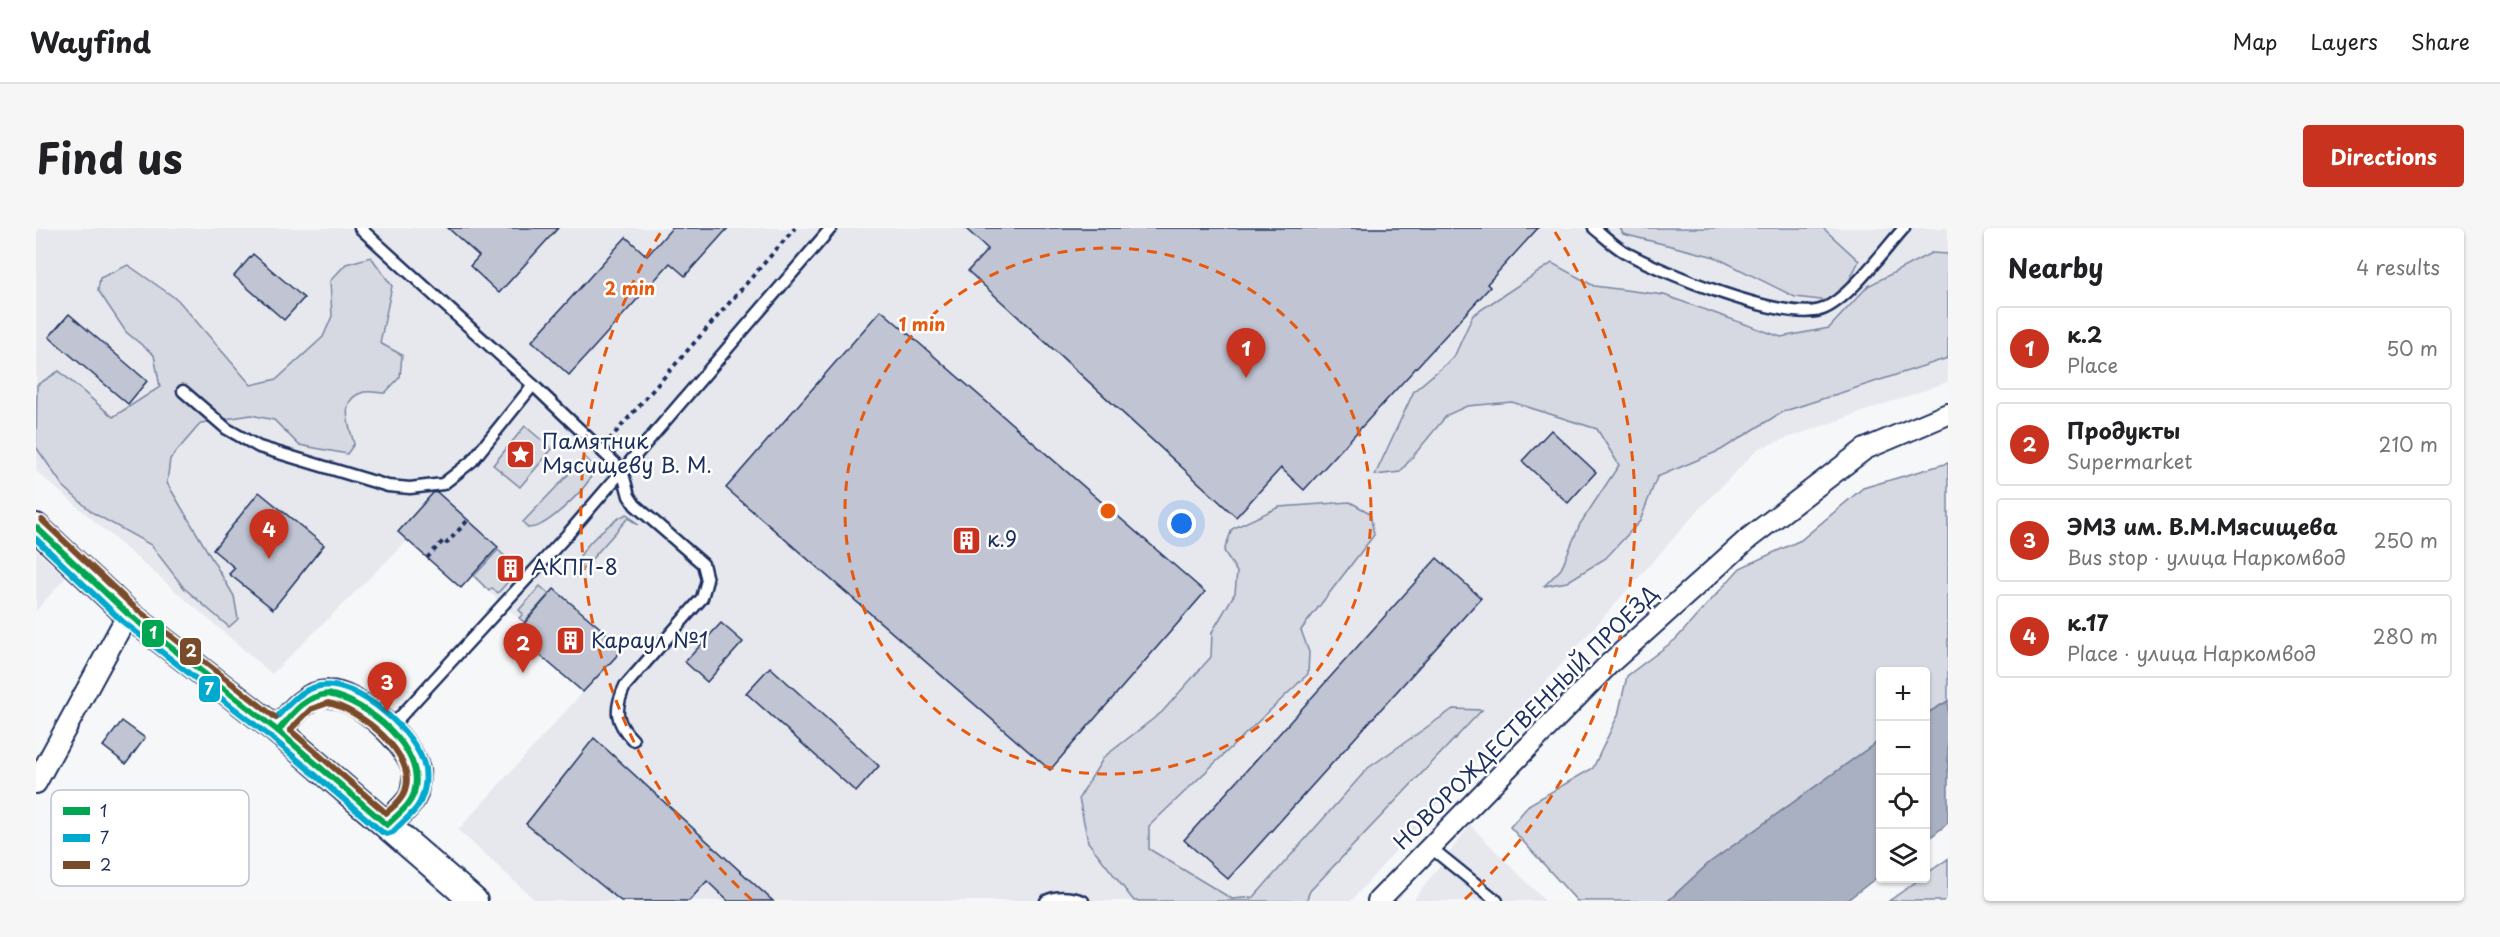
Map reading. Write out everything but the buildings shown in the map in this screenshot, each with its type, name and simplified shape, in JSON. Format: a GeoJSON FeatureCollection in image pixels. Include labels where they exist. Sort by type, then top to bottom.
{"type":"FeatureCollection","features":[{"type":"Feature","properties":{"kind":"street","name":"НОВОРОЖДЕСТВЕННЫЙ ПРОЕЗД"},"geometry":{"type":"LineString","coordinates":[[1378,901],[1608,665],[1749,537],[1865,449],[1948,414]]}},
{"type":"Feature","properties":{"kind":"street"},"geometry":{"type":"LineString","coordinates":[[36,527],[128,614],[278,732],[474,901]]}},
{"type":"Feature","properties":{"kind":"street"},"geometry":{"type":"LineString","coordinates":[[36,783],[128,614]]}},
{"type":"Feature","properties":{"kind":"street"},"geometry":{"type":"LineString","coordinates":[[278,732],[304,702],[327,693],[350,699],[389,729],[397,736],[417,771],[414,795],[387,825]]}},
{"type":"Feature","properties":{"kind":"lane"},"geometry":{"type":"LineString","coordinates":[[360,228],[533,385],[622,470],[629,496],[634,505],[703,564],[707,580],[702,598],[625,686],[618,706],[618,718],[622,729],[633,740]]}},
{"type":"Feature","properties":{"kind":"lane"},"geometry":{"type":"LineString","coordinates":[[389,729],[622,470],[831,228]]}},
{"type":"Feature","properties":{"kind":"lane"},"geometry":{"type":"LineString","coordinates":[[1594,228],[1624,252],[1685,278],[1774,308],[1798,310],[1820,310],[1838,302],[1904,228]]}},
{"type":"Feature","properties":{"kind":"lane"},"geometry":{"type":"LineString","coordinates":[[183,391],[227,429],[258,447],[380,484],[410,488],[443,484],[472,461],[533,385]]}},
{"type":"Feature","properties":{"kind":"lane"},"geometry":{"type":"LineString","coordinates":[[1430,847],[1497,901]]}},
{"type":"Feature","properties":{"kind":"lane"},"geometry":{"type":"LineString","coordinates":[[1046,901],[1053,897],[1072,897],[1083,901]]}},
{"type":"Feature","properties":{"kind":"path"},"geometry":{"type":"LineString","coordinates":[[600,450],[795,228]]}},
{"type":"Feature","properties":{"kind":"path"},"geometry":{"type":"LineString","coordinates":[[428,558],[444,540],[447,543],[468,520]]}},
{"type":"Feature","properties":{"kind":"shaded area"},"geometry":{"type":"Polygon","coordinates":[[[36,228],[1948,228],[1948,382],[1759,448],[1703,505],[1351,901],[536,901],[458,830],[583,692],[515,634],[524,623],[472,577],[461,588],[407,541],[272,674],[36,471],[36,228]]]}},
{"type":"Feature","properties":{"kind":"shaded area"},"geometry":{"type":"Polygon","coordinates":[[[1620,228],[1823,228],[1859,261],[1838,302],[1795,297],[1715,257],[1623,234],[1620,228]]]}},
{"type":"Feature","properties":{"kind":"shaded area"},"geometry":{"type":"Polygon","coordinates":[[[1931,253],[1948,254],[1948,358],[1782,412],[1721,450],[1657,477],[1640,521],[1606,558],[1567,582],[1544,586],[1561,569],[1580,524],[1619,465],[1597,429],[1512,402],[1467,406],[1447,415],[1400,472],[1375,475],[1414,391],[1454,357],[1473,315],[1552,263],[1594,286],[1664,295],[1781,337],[1829,328],[1868,286],[1931,253]]]}},
{"type":"Feature","properties":{"kind":"shaded area"},"geometry":{"type":"Polygon","coordinates":[[[371,257],[392,286],[380,343],[402,355],[400,377],[385,393],[364,392],[350,402],[347,415],[354,444],[347,454],[299,445],[274,420],[251,415],[201,423],[170,459],[167,483],[234,596],[238,619],[229,627],[184,588],[151,545],[93,513],[63,486],[36,447],[37,385],[59,371],[113,417],[160,387],[154,355],[126,332],[98,290],[100,278],[128,265],[178,300],[251,385],[277,379],[323,337],[332,316],[330,281],[346,264],[371,257]]]}},
{"type":"Feature","properties":{"kind":"shaded area"},"geometry":{"type":"Polygon","coordinates":[[[525,426],[552,449],[520,487],[493,465],[525,426]]]}},
{"type":"Feature","properties":{"kind":"shaded area"},"geometry":{"type":"Polygon","coordinates":[[[585,457],[591,464],[592,470],[585,486],[548,520],[539,526],[528,528],[523,522],[585,457]]]}},
{"type":"Feature","properties":{"kind":"shaded area"},"geometry":{"type":"Polygon","coordinates":[[[1948,463],[1948,701],[1930,712],[1930,667],[1876,667],[1876,743],[1709,863],[1668,901],[1577,901],[1510,827],[1530,804],[1593,768],[1618,715],[1627,676],[1676,639],[1740,568],[1801,540],[1863,488],[1948,463]]]}},
{"type":"Feature","properties":{"kind":"shaded area"},"geometry":{"type":"Polygon","coordinates":[[[1350,502],[1370,513],[1374,535],[1301,630],[1309,652],[1308,674],[1149,826],[1149,849],[1232,899],[1254,897],[1368,768],[1453,709],[1482,710],[1310,891],[1306,901],[1134,901],[1088,842],[1079,798],[1104,757],[1162,712],[1211,657],[1212,632],[1235,593],[1237,572],[1224,551],[1232,529],[1279,507],[1350,502]]]}},
{"type":"Feature","properties":{"kind":"shaded area"},"geometry":{"type":"Polygon","coordinates":[[[627,514],[638,525],[628,518],[576,577],[575,569],[578,559],[592,540],[610,524],[627,514]]]}},
{"type":"Feature","properties":{"kind":"shaded area"},"geometry":{"type":"Polygon","coordinates":[[[36,550],[66,577],[36,611],[36,550]]]}},
{"type":"Feature","properties":{"kind":"shaded area"},"geometry":{"type":"Polygon","coordinates":[[[498,550],[509,560],[501,568],[512,577],[498,593],[492,588],[489,591],[474,576],[498,550]]]}},
{"type":"Feature","properties":{"kind":"shaded area"},"geometry":{"type":"Polygon","coordinates":[[[540,586],[549,594],[524,622],[519,618],[523,614],[519,610],[540,586]]]}},
{"type":"Feature","properties":{"kind":"shaded area"},"geometry":{"type":"Polygon","coordinates":[[[1470,825],[1545,901],[1413,901],[1470,825]]]}},
{"type":"Feature","properties":{"kind":"shaded area"},"geometry":{"type":"Polygon","coordinates":[[[1948,859],[1948,901],[1889,901],[1914,883],[1930,883],[1930,871],[1948,859]]]}},
{"type":"Feature","properties":{"kind":"water"},"geometry":{"type":"Polygon","coordinates":[[[1948,701],[1948,823],[1930,838],[1930,721],[1930,712],[1948,701]]]}},
{"type":"Feature","properties":{"kind":"water"},"geometry":{"type":"Polygon","coordinates":[[[1876,743],[1876,878],[1846,901],[1668,901],[1709,863],[1876,743]]]}},
{"type":"Feature","properties":{"kind":"transit line","name":"2"},"geometry":{"type":"LineString","coordinates":[[42,520],[134,607],[276,718]]}},
{"type":"Feature","properties":{"kind":"transit line","name":"1"},"geometry":{"type":"LineString","coordinates":[[36,527],[128,614],[278,731]]}},
{"type":"Feature","properties":{"kind":"transit line","name":"7"},"geometry":{"type":"LineString","coordinates":[[36,539],[122,621],[272,738],[382,832],[387,834],[393,832],[417,807],[423,794],[425,779],[425,769],[420,755],[399,726],[368,700],[335,686],[320,686],[301,694],[276,718]]}},
{"type":"Feature","properties":{"kind":"transit line","name":"1"},"geometry":{"type":"LineString","coordinates":[[328,694],[343,698],[375,717],[403,744],[411,760],[416,776],[414,793],[406,806],[387,825],[278,731],[306,702],[328,694]]}},
{"type":"Feature","properties":{"kind":"transit line","name":"2"},"geometry":{"type":"LineString","coordinates":[[328,703],[355,714],[383,735],[395,748],[403,762],[407,777],[405,791],[400,800],[386,813],[290,730],[311,709],[328,703]]}},
{"type":"Feature","properties":{"kind":"place","name":"к.2"},"geometry":{"type":"Point","coordinates":[1246,378]}},
{"type":"Feature","properties":{"kind":"place","name":"Памятник Мясищеву В. М."},"geometry":{"type":"Point","coordinates":[521,454]}},
{"type":"Feature","properties":{"kind":"place","name":"к.9"},"geometry":{"type":"Point","coordinates":[966,540]}},
{"type":"Feature","properties":{"kind":"place","name":"к.17"},"geometry":{"type":"Point","coordinates":[269,559]}},
{"type":"Feature","properties":{"kind":"place","name":"АКПП-8"},"geometry":{"type":"Point","coordinates":[510,568]}},
{"type":"Feature","properties":{"kind":"place","name":"Караул №1"},"geometry":{"type":"Point","coordinates":[570,641]}},
{"type":"Feature","properties":{"kind":"place","name":"Продукты"},"geometry":{"type":"Point","coordinates":[523,673]}},
{"type":"Feature","properties":{"kind":"place","name":"ЭМЗ им. В.М.Мясищева"},"geometry":{"type":"Point","coordinates":[387,712]}}]}
